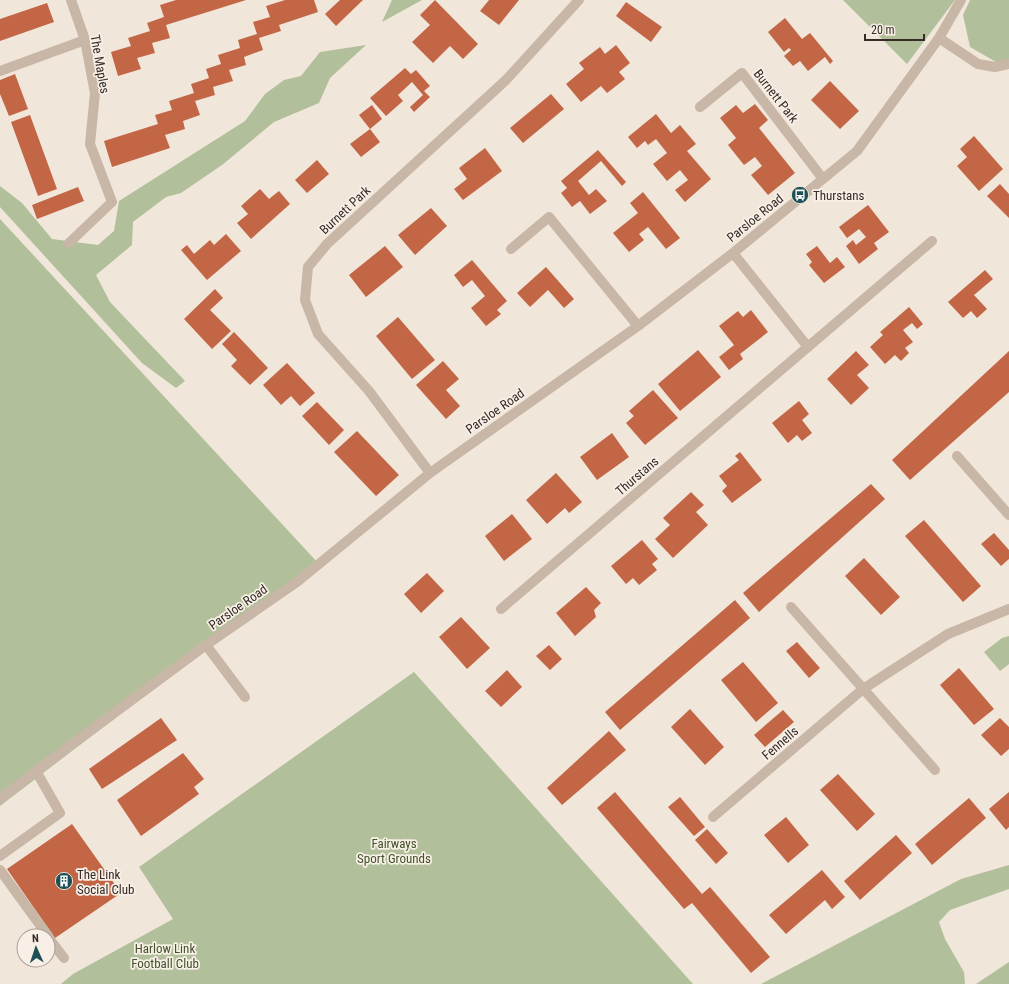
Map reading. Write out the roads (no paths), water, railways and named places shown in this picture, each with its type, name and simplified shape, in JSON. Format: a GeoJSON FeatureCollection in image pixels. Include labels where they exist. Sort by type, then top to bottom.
{"type":"FeatureCollection","features":[{"type":"Feature","properties":{"kind":"street","name":"The Maples"},"geometry":{"type":"LineString","coordinates":[[69,243],[112,202],[90,144],[94,93],[85,40],[71,0]]}},
{"type":"Feature","properties":{"kind":"street","name":"Burnett Park"},"geometry":{"type":"LineString","coordinates":[[430,473],[369,391],[318,334],[305,300],[308,267],[328,244],[506,80],[579,0]]}},
{"type":"Feature","properties":{"kind":"street","name":"Parsloe Road"},"geometry":{"type":"LineString","coordinates":[[0,799],[206,645],[297,582],[430,473],[638,326],[733,253],[857,151],[939,38],[961,0]]}},
{"type":"Feature","properties":{"kind":"street"},"geometry":{"type":"LineString","coordinates":[[939,38],[978,64],[995,67],[1009,64]]}},
{"type":"Feature","properties":{"kind":"street"},"geometry":{"type":"LineString","coordinates":[[0,71],[85,40]]}},
{"type":"Feature","properties":{"kind":"street","name":"Burnett Park"},"geometry":{"type":"LineString","coordinates":[[700,107],[742,73],[823,179]]}},
{"type":"Feature","properties":{"kind":"street"},"geometry":{"type":"LineString","coordinates":[[511,249],[549,217],[638,326]]}},
{"type":"Feature","properties":{"kind":"street","name":"Thurstans"},"geometry":{"type":"LineString","coordinates":[[501,609],[932,241]]}},
{"type":"Feature","properties":{"kind":"street"},"geometry":{"type":"LineString","coordinates":[[733,253],[808,347]]}},
{"type":"Feature","properties":{"kind":"street"},"geometry":{"type":"LineString","coordinates":[[957,456],[1009,515]]}},
{"type":"Feature","properties":{"kind":"street"},"geometry":{"type":"LineString","coordinates":[[791,607],[935,770]]}},
{"type":"Feature","properties":{"kind":"street","name":"Fennells"},"geometry":{"type":"LineString","coordinates":[[713,817],[863,689],[948,634],[1009,609]]}},
{"type":"Feature","properties":{"kind":"street"},"geometry":{"type":"LineString","coordinates":[[206,645],[245,696]]}},
{"type":"Feature","properties":{"kind":"street"},"geometry":{"type":"LineString","coordinates":[[0,856],[60,813],[36,771]]}},
{"type":"Feature","properties":{"kind":"street"},"geometry":{"type":"LineString","coordinates":[[0,870],[42,928]]}},
{"type":"Feature","properties":{"kind":"street"},"geometry":{"type":"LineString","coordinates":[[56,947],[64,958]]}},
{"type":"Feature","properties":{"kind":"place","name":"Thurstans"},"geometry":{"type":"Point","coordinates":[800,195]}},
{"type":"Feature","properties":{"kind":"place","name":"The Link Social Club"},"geometry":{"type":"Point","coordinates":[64,881]}},
{"type":"Feature","properties":{"kind":"park label","name":"Fairways Sport Grounds"},"geometry":{"type":"Point","coordinates":[394,850]}},
{"type":"Feature","properties":{"kind":"park label","name":"Harlow Link Football Club"},"geometry":{"type":"Point","coordinates":[165,956]}}]}
